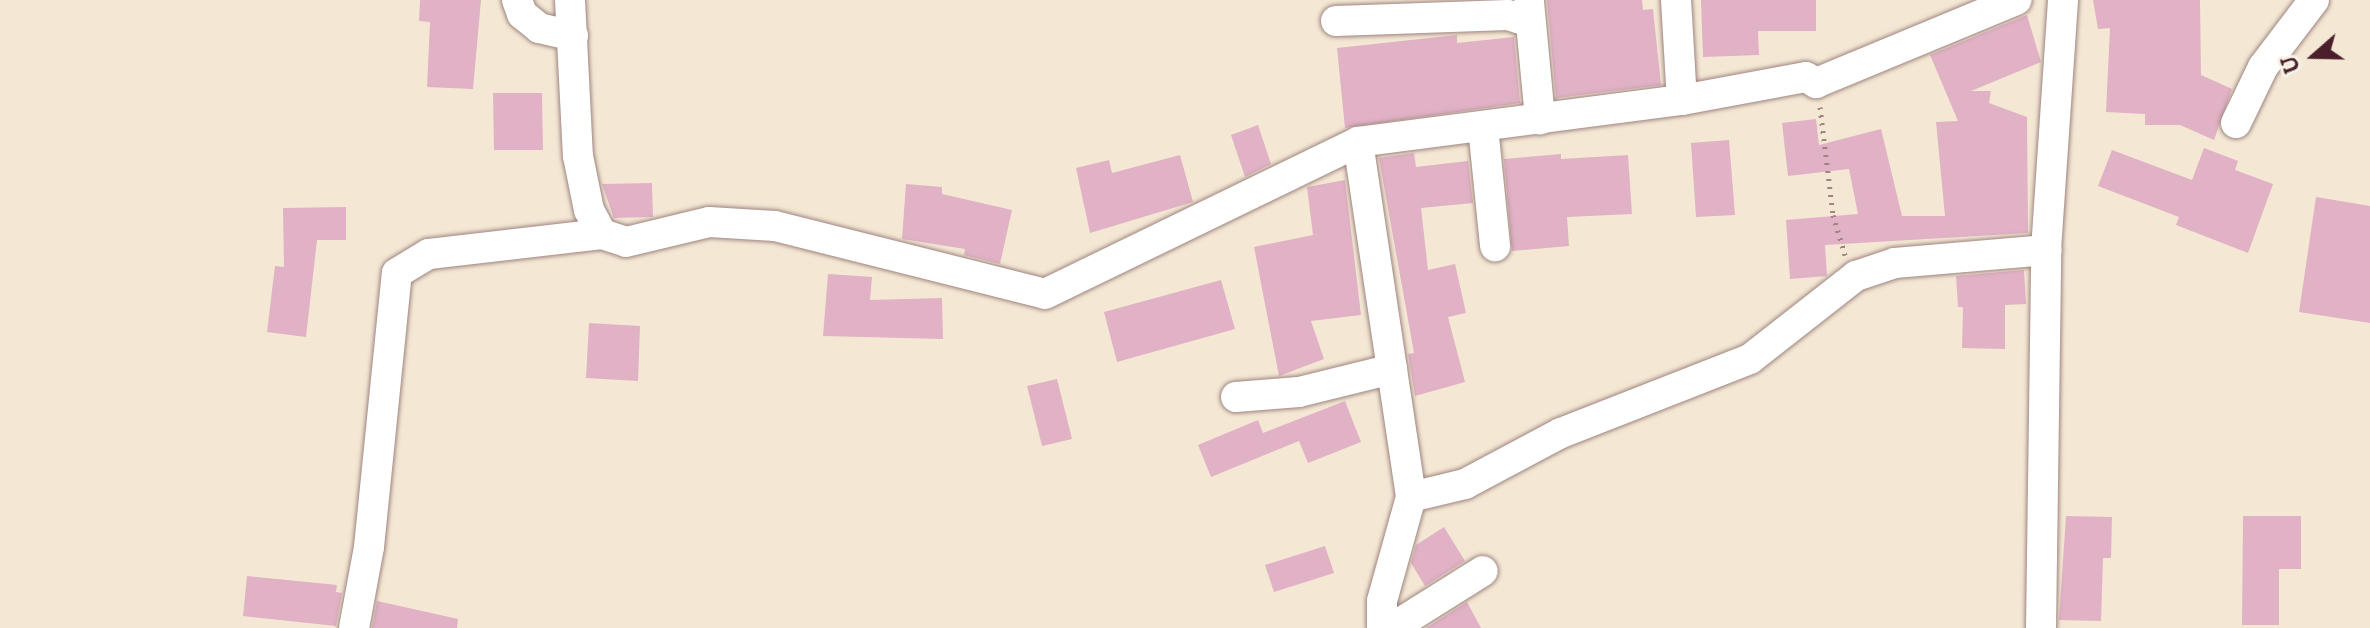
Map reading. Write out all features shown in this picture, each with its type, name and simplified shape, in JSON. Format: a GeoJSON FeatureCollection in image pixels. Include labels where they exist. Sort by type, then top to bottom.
{"type":"FeatureCollection","features":[{"type":"Feature","properties":{"kind":"street"},"geometry":{"type":"LineString","coordinates":[[517,0],[539,28],[573,36]]}},
{"type":"Feature","properties":{"kind":"street"},"geometry":{"type":"LineString","coordinates":[[570,0],[578,156],[589,210],[602,234]]}},
{"type":"Feature","properties":{"kind":"street"},"geometry":{"type":"LineString","coordinates":[[1676,0],[1682,100]]}},
{"type":"Feature","properties":{"kind":"street"},"geometry":{"type":"LineString","coordinates":[[354,628],[369,547],[397,273],[429,254],[602,234],[626,242],[709,222],[775,226],[1045,294],[1358,142],[1682,100],[1806,77],[1816,83],[2016,0]]}},
{"type":"Feature","properties":{"kind":"street"},"geometry":{"type":"LineString","coordinates":[[2041,628],[2046,250],[2063,0]]}},
{"type":"Feature","properties":{"kind":"street"},"geometry":{"type":"LineString","coordinates":[[2236,123],[2263,67],[2314,0]]}},
{"type":"Feature","properties":{"kind":"street"},"geometry":{"type":"LineString","coordinates":[[1336,21],[1508,15],[1529,11],[1540,119]]}},
{"type":"Feature","properties":{"kind":"street"},"geometry":{"type":"LineString","coordinates":[[1483,127],[1495,246]]}},
{"type":"Feature","properties":{"kind":"street"},"geometry":{"type":"LineString","coordinates":[[1358,142],[1411,497],[1382,601],[1382,628]]}},
{"type":"Feature","properties":{"kind":"street"},"geometry":{"type":"LineString","coordinates":[[1411,497],[1465,484],[1561,433],[1750,359],[1856,276],[1895,263],[2046,250]]}},
{"type":"Feature","properties":{"kind":"street"},"geometry":{"type":"LineString","coordinates":[[1236,397],[1299,392],[1392,369]]}},
{"type":"Feature","properties":{"kind":"street"},"geometry":{"type":"LineString","coordinates":[[1392,628],[1483,571]]}},
{"type":"Feature","properties":{"kind":"path"},"geometry":{"type":"LineString","coordinates":[[1816,83],[1833,215],[1856,276]]}},
{"type":"Feature","properties":{"kind":"building"},"geometry":{"type":"Polygon","coordinates":[[[420,0],[481,0],[473,89],[427,87],[430,22],[419,21],[420,0]]]}},
{"type":"Feature","properties":{"kind":"building"},"geometry":{"type":"Polygon","coordinates":[[[1547,0],[1642,0],[1643,10],[1653,9],[1661,85],[1556,98],[1547,0]]]}},
{"type":"Feature","properties":{"kind":"building"},"geometry":{"type":"Polygon","coordinates":[[[1701,0],[1816,0],[1816,31],[1758,31],[1759,55],[1703,57],[1701,0]]]}},
{"type":"Feature","properties":{"kind":"building"},"geometry":{"type":"Polygon","coordinates":[[[2093,0],[2200,0],[2201,75],[2232,89],[2214,140],[2180,125],[2145,125],[2145,114],[2106,112],[2110,28],[2098,29],[2093,0]]]}},
{"type":"Feature","properties":{"kind":"building"},"geometry":{"type":"Polygon","coordinates":[[[2027,15],[2041,62],[1971,91],[1991,91],[1989,103],[2027,117],[2028,233],[1825,245],[1827,276],[1790,279],[1786,220],[1858,214],[1849,169],[1788,176],[1782,123],[1816,119],[1819,145],[1881,129],[1902,216],[1945,216],[1936,122],[1958,121],[1930,55],[2027,15]]]}},
{"type":"Feature","properties":{"kind":"building"},"geometry":{"type":"Polygon","coordinates":[[[1457,35],[1457,43],[1514,37],[1520,103],[1345,128],[1337,48],[1457,35]]]}},
{"type":"Feature","properties":{"kind":"building"},"geometry":{"type":"Polygon","coordinates":[[[493,93],[542,93],[543,150],[494,150],[493,93]]]}},
{"type":"Feature","properties":{"kind":"building"},"geometry":{"type":"Polygon","coordinates":[[[1258,125],[1271,164],[1245,177],[1231,135],[1258,125]]]}},
{"type":"Feature","properties":{"kind":"building"},"geometry":{"type":"Polygon","coordinates":[[[1729,140],[1735,215],[1696,217],[1691,143],[1729,140]]]}},
{"type":"Feature","properties":{"kind":"building"},"geometry":{"type":"Polygon","coordinates":[[[2204,148],[2238,161],[2235,170],[2273,184],[2248,253],[2176,225],[2179,217],[2098,186],[2112,150],[2192,180],[2204,148]]]}},
{"type":"Feature","properties":{"kind":"building"},"geometry":{"type":"Polygon","coordinates":[[[1414,153],[1416,167],[1468,161],[1473,203],[1421,208],[1428,270],[1455,264],[1466,313],[1448,317],[1465,382],[1415,396],[1408,354],[1414,353],[1379,158],[1414,153]]]}},
{"type":"Feature","properties":{"kind":"building"},"geometry":{"type":"Polygon","coordinates":[[[1561,154],[1561,159],[1628,155],[1632,214],[1567,217],[1569,246],[1512,251],[1504,159],[1561,154]]]}},
{"type":"Feature","properties":{"kind":"building"},"geometry":{"type":"Polygon","coordinates":[[[1180,155],[1193,202],[1090,233],[1076,168],[1109,160],[1112,173],[1180,155]]]}},
{"type":"Feature","properties":{"kind":"building"},"geometry":{"type":"Polygon","coordinates":[[[1345,180],[1361,315],[1311,321],[1324,359],[1279,376],[1254,247],[1313,235],[1307,187],[1345,180]]]}},
{"type":"Feature","properties":{"kind":"building"},"geometry":{"type":"Polygon","coordinates":[[[652,183],[653,217],[614,218],[602,184],[652,183]]]}},
{"type":"Feature","properties":{"kind":"building"},"geometry":{"type":"Polygon","coordinates":[[[906,184],[942,187],[942,194],[1012,210],[1000,264],[964,255],[965,249],[902,239],[906,184]]]}},
{"type":"Feature","properties":{"kind":"building"},"geometry":{"type":"Polygon","coordinates":[[[2316,197],[2370,206],[2370,323],[2299,312],[2316,197]]]}},
{"type":"Feature","properties":{"kind":"building"},"geometry":{"type":"Polygon","coordinates":[[[346,207],[346,240],[317,240],[306,337],[267,332],[275,266],[284,267],[283,208],[346,207]]]}},
{"type":"Feature","properties":{"kind":"building"},"geometry":{"type":"Polygon","coordinates":[[[2024,270],[2026,304],[2005,305],[2005,349],[1962,348],[1963,307],[1958,307],[1956,276],[2024,270]]]}},
{"type":"Feature","properties":{"kind":"building"},"geometry":{"type":"Polygon","coordinates":[[[828,274],[872,277],[870,300],[942,298],[943,339],[823,336],[828,274]]]}},
{"type":"Feature","properties":{"kind":"building"},"geometry":{"type":"Polygon","coordinates":[[[1221,280],[1235,329],[1117,362],[1104,312],[1221,280]]]}},
{"type":"Feature","properties":{"kind":"building"},"geometry":{"type":"Polygon","coordinates":[[[589,323],[640,326],[638,381],[586,378],[589,323]]]}},
{"type":"Feature","properties":{"kind":"building"},"geometry":{"type":"Polygon","coordinates":[[[1057,379],[1072,439],[1042,446],[1027,386],[1057,379]]]}},
{"type":"Feature","properties":{"kind":"building"},"geometry":{"type":"Polygon","coordinates":[[[1345,401],[1361,442],[1308,463],[1299,441],[1211,477],[1198,445],[1258,420],[1263,433],[1345,401]]]}},
{"type":"Feature","properties":{"kind":"building"},"geometry":{"type":"Polygon","coordinates":[[[2066,516],[2112,517],[2111,558],[2103,558],[2101,621],[2059,620],[2066,516]]]}},
{"type":"Feature","properties":{"kind":"building"},"geometry":{"type":"Polygon","coordinates":[[[2243,516],[2301,516],[2301,569],[2279,569],[2279,625],[2242,625],[2243,516]]]}},
{"type":"Feature","properties":{"kind":"building"},"geometry":{"type":"Polygon","coordinates":[[[1444,527],[1465,561],[1425,586],[1411,563],[1416,545],[1444,527]]]}},
{"type":"Feature","properties":{"kind":"building"},"geometry":{"type":"Polygon","coordinates":[[[1325,546],[1334,573],[1274,592],[1265,565],[1325,546]]]}},
{"type":"Feature","properties":{"kind":"building"},"geometry":{"type":"Polygon","coordinates":[[[247,576],[337,585],[336,592],[342,593],[336,626],[243,616],[247,576]]]}},
{"type":"Feature","properties":{"kind":"building"},"geometry":{"type":"Polygon","coordinates":[[[377,601],[458,619],[457,628],[372,628],[377,601]]]}},
{"type":"Feature","properties":{"kind":"building"},"geometry":{"type":"Polygon","coordinates":[[[1467,602],[1481,628],[1426,628],[1467,602]]]}}]}
